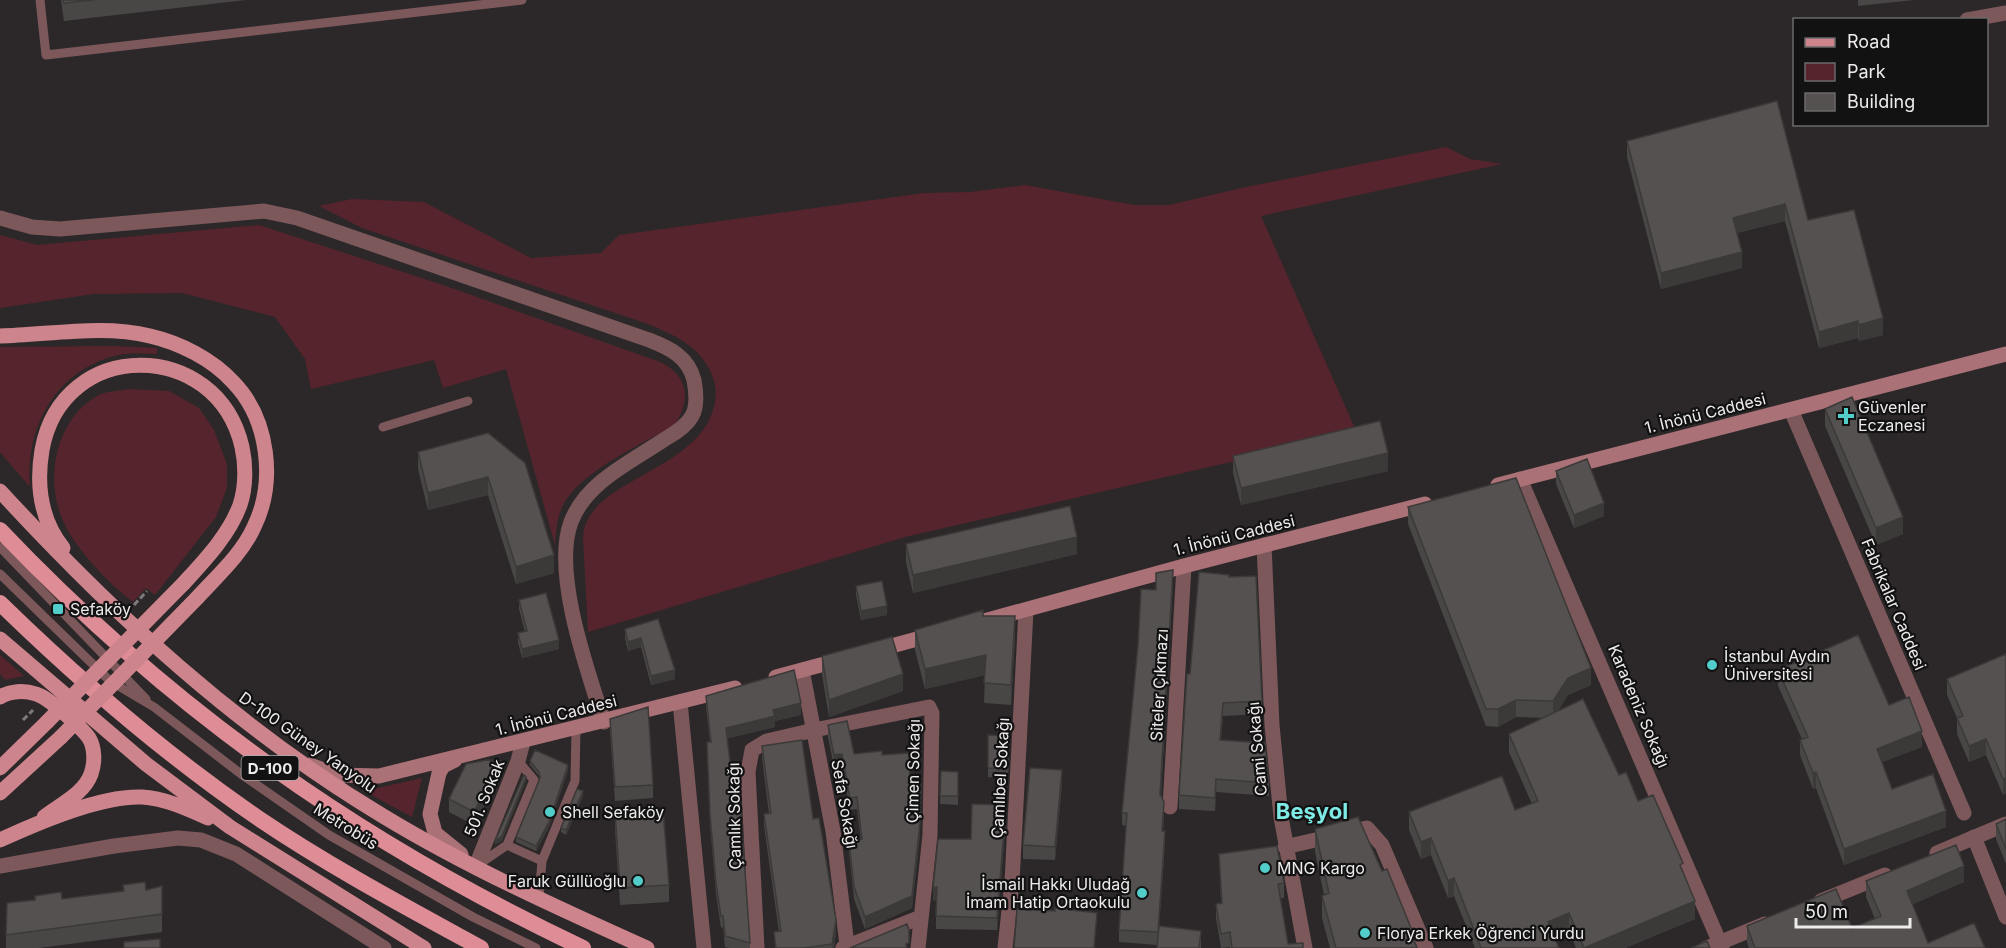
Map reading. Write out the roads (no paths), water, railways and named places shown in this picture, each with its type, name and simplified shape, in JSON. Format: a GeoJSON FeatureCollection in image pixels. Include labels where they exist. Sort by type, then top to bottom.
{"type":"FeatureCollection","features":[{"type":"Feature","properties":{"kind":"highway","name":"D-100"},"geometry":{"type":"LineString","coordinates":[[0,530],[145,669],[275,771],[389,846],[583,948]]}},
{"type":"Feature","properties":{"kind":"highway","name":"D-100"},"geometry":{"type":"LineString","coordinates":[[0,603],[125,716],[256,817],[481,948]]}},
{"type":"Feature","properties":{"kind":"highway"},"geometry":{"type":"LineString","coordinates":[[432,921],[462,948]]}},
{"type":"Feature","properties":{"kind":"main road"},"geometry":{"type":"LineString","coordinates":[[0,336],[87,332],[148,335],[172,342],[193,352],[234,382],[255,417],[267,459],[264,504],[243,547],[197,598],[61,737],[0,793]]}},
{"type":"Feature","properties":{"kind":"main road","name":"1. İnönü Caddesi"},"geometry":{"type":"LineString","coordinates":[[1486,488],[2006,354]]}},
{"type":"Feature","properties":{"kind":"main road"},"geometry":{"type":"LineString","coordinates":[[0,768],[184,583],[210,554],[240,505],[245,461],[240,439],[222,402],[196,380],[177,371],[150,365],[124,365],[96,374],[76,387],[64,401],[46,431],[39,480],[46,524],[109,604]]}},
{"type":"Feature","properties":{"kind":"main road","name":"D-100 Güney Yanyolu"},"geometry":{"type":"LineString","coordinates":[[0,491],[63,559],[109,604],[238,716],[304,764],[383,816],[476,866],[647,948]]}},
{"type":"Feature","properties":{"kind":"main road","name":"1. İnönü Caddesi"},"geometry":{"type":"LineString","coordinates":[[969,625],[1184,566],[1441,500]]}},
{"type":"Feature","properties":{"kind":"main road","name":"1. İnönü Caddesi"},"geometry":{"type":"LineString","coordinates":[[472,754],[604,722],[946,632]]}},
{"type":"Feature","properties":{"kind":"main road"},"geometry":{"type":"LineString","coordinates":[[0,639],[146,764],[230,827],[424,948]]}},
{"type":"Feature","properties":{"kind":"main road"},"geometry":{"type":"LineString","coordinates":[[0,698],[13,693],[38,694],[84,733],[94,752],[91,776],[81,788],[34,824]]}},
{"type":"Feature","properties":{"kind":"main road"},"geometry":{"type":"LineString","coordinates":[[304,764],[337,775],[379,776],[472,754]]}},
{"type":"Feature","properties":{"kind":"main road"},"geometry":{"type":"LineString","coordinates":[[472,754],[443,766],[435,787],[430,814],[435,833],[476,866]]}},
{"type":"Feature","properties":{"kind":"main road"},"geometry":{"type":"LineString","coordinates":[[0,840],[34,824],[121,798],[141,797],[193,811],[230,827]]}},
{"type":"Feature","properties":{"kind":"street"},"geometry":{"type":"LineString","coordinates":[[1978,18],[2006,13]]}},
{"type":"Feature","properties":{"kind":"street"},"geometry":{"type":"LineString","coordinates":[[0,218],[32,226],[60,229],[235,212],[275,214],[297,218],[649,340],[676,352],[691,369],[697,393],[692,416],[676,432],[621,467],[591,490],[570,524],[567,554],[570,600],[580,647],[604,722]]}},
{"type":"Feature","properties":{"kind":"street","name":"Fabrikalar Caddesi"},"geometry":{"type":"LineString","coordinates":[[1791,410],[1964,813]]}},
{"type":"Feature","properties":{"kind":"street","name":"Karadeniz Sokağı"},"geometry":{"type":"LineString","coordinates":[[1520,479],[1716,946]]}},
{"type":"Feature","properties":{"kind":"street","name":"Cami Sokağı"},"geometry":{"type":"LineString","coordinates":[[1264,545],[1272,725],[1285,847],[1305,948]]}},
{"type":"Feature","properties":{"kind":"street","name":"Siteler Çıkmazı"},"geometry":{"type":"LineString","coordinates":[[1170,807],[1184,566]]}},
{"type":"Feature","properties":{"kind":"street","name":"Çamlıbel Sokağı"},"geometry":{"type":"LineString","coordinates":[[1005,948],[1012,882],[1026,610]]}},
{"type":"Feature","properties":{"kind":"street","name":"Sefa Sokağı"},"geometry":{"type":"LineString","coordinates":[[802,670],[833,831],[845,947]]}},
{"type":"Feature","properties":{"kind":"street"},"geometry":{"type":"LineString","coordinates":[[680,702],[704,948]]}},
{"type":"Feature","properties":{"kind":"street","name":"Çimen Sokağı"},"geometry":{"type":"LineString","coordinates":[[814,730],[930,707],[932,713],[930,835],[921,917]]}},
{"type":"Feature","properties":{"kind":"street","name":"Çamlık Sokağı"},"geometry":{"type":"LineString","coordinates":[[757,948],[748,772],[752,750],[767,741],[814,730]]}},
{"type":"Feature","properties":{"kind":"street","name":"501. Sokak"},"geometry":{"type":"LineString","coordinates":[[476,866],[518,761],[523,741]]}},
{"type":"Feature","properties":{"kind":"street"},"geometry":{"type":"LineString","coordinates":[[1919,860],[2006,824]]}},
{"type":"Feature","properties":{"kind":"street"},"geometry":{"type":"LineString","coordinates":[[1285,847],[1367,828],[1382,845],[1426,948]]}},
{"type":"Feature","properties":{"kind":"street"},"geometry":{"type":"LineString","coordinates":[[1974,837],[2006,916]]}},
{"type":"Feature","properties":{"kind":"street"},"geometry":{"type":"LineString","coordinates":[[0,866],[114,846],[178,838],[201,840],[236,854],[384,948]]}},
{"type":"Feature","properties":{"kind":"street"},"geometry":{"type":"LineString","coordinates":[[1802,909],[1897,870]]}},
{"type":"Feature","properties":{"kind":"street"},"geometry":{"type":"LineString","coordinates":[[845,947],[921,917],[918,948]]}},
{"type":"Feature","properties":{"kind":"street"},"geometry":{"type":"LineString","coordinates":[[1716,946],[1781,918]]}},
{"type":"Feature","properties":{"kind":"lane"},"geometry":{"type":"LineString","coordinates":[[40,0],[46,55],[522,0]]}},
{"type":"Feature","properties":{"kind":"lane"},"geometry":{"type":"LineString","coordinates":[[383,427],[468,401]]}},
{"type":"Feature","properties":{"kind":"lane","name":"Metrobüs"},"geometry":{"type":"LineString","coordinates":[[0,548],[154,707]]}},
{"type":"Feature","properties":{"kind":"lane","name":"Metrobüs"},"geometry":{"type":"LineString","coordinates":[[0,574],[110,681],[154,707],[242,774],[329,835],[473,917],[536,948]]}},
{"type":"Feature","properties":{"kind":"lane"},"geometry":{"type":"LineString","coordinates":[[539,897],[542,861],[575,782],[576,729]]}},
{"type":"Feature","properties":{"kind":"lane"},"geometry":{"type":"LineString","coordinates":[[476,866],[507,844],[534,780],[518,761]]}},
{"type":"Feature","properties":{"kind":"lane"},"geometry":{"type":"LineString","coordinates":[[507,844],[542,861]]}},
{"type":"Feature","properties":{"kind":"place","name":"Güvenler Eczanesi"},"geometry":{"type":"Point","coordinates":[1846,416]}},
{"type":"Feature","properties":{"kind":"place","name":"Sefaköy"},"geometry":{"type":"Point","coordinates":[58,609]}},
{"type":"Feature","properties":{"kind":"place","name":"İstanbul Aydın Üniversitesi"},"geometry":{"type":"Point","coordinates":[1712,665]}},
{"type":"Feature","properties":{"kind":"place","name":"Shell Sefaköy"},"geometry":{"type":"Point","coordinates":[550,812]}},
{"type":"Feature","properties":{"kind":"place","name":"MNG Kargo"},"geometry":{"type":"Point","coordinates":[1265,868]}},
{"type":"Feature","properties":{"kind":"place","name":"Faruk Güllüoğlu"},"geometry":{"type":"Point","coordinates":[638,881]}},
{"type":"Feature","properties":{"kind":"place","name":"İsmail Hakkı Uludağ İmam Hatip Ortaokulu"},"geometry":{"type":"Point","coordinates":[1142,893]}},
{"type":"Feature","properties":{"kind":"place","name":"Florya Erkek Öğrenci Yurdu"},"geometry":{"type":"Point","coordinates":[1365,933]}},
{"type":"Feature","properties":{"kind":"district","name":"Beşyol"},"geometry":{"type":"Point","coordinates":[1312,811]}}]}
